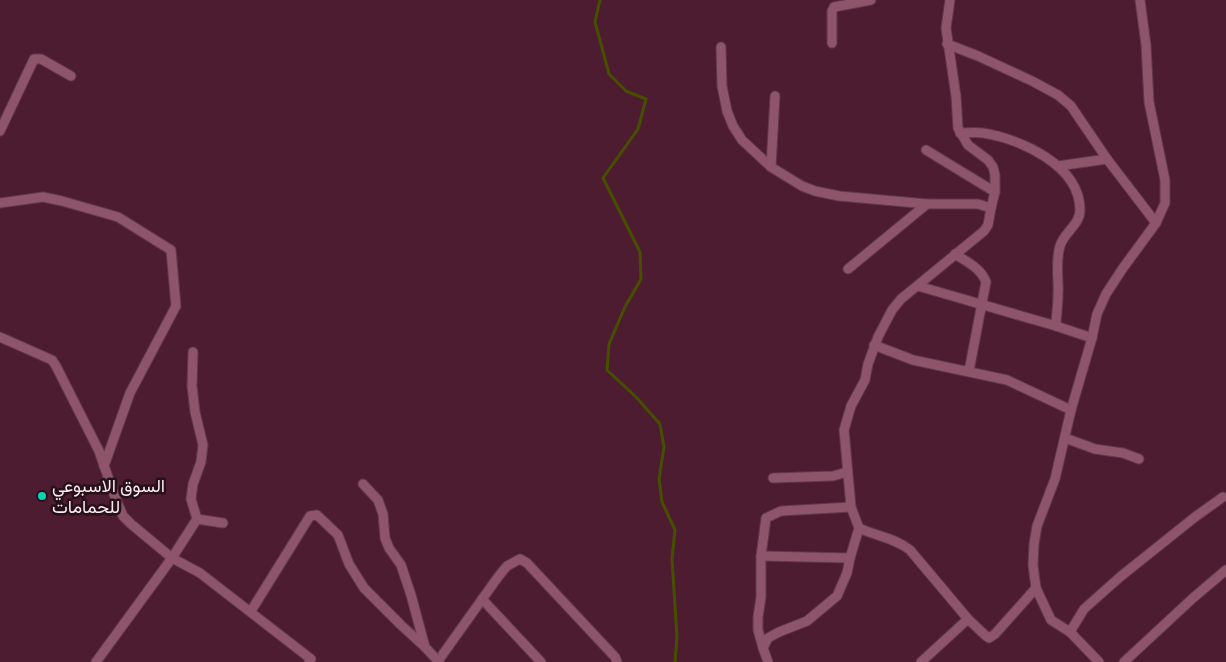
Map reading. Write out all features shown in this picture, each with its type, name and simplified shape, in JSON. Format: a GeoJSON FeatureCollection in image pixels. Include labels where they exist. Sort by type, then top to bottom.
{"type":"FeatureCollection","features":[{"type":"Feature","properties":{"kind":"street"},"geometry":{"type":"LineString","coordinates":[[832,42],[832,11],[834,7],[871,0]]}},
{"type":"Feature","properties":{"kind":"street"},"geometry":{"type":"LineString","coordinates":[[763,648],[768,638],[808,621],[837,596],[847,574],[859,528],[851,507],[844,430],[851,406],[865,380],[874,345],[884,324],[901,299],[984,231],[988,224],[995,192],[995,175],[988,160],[968,145],[960,133],[947,44],[946,28],[950,0]]}},
{"type":"Feature","properties":{"kind":"street"},"geometry":{"type":"LineString","coordinates":[[1099,662],[1070,632],[1051,620],[1036,588],[1033,565],[1034,544],[1037,526],[1055,479],[1071,410],[1097,314],[1106,294],[1156,223],[1165,203],[1165,180],[1149,102],[1146,45],[1140,0]]}},
{"type":"Feature","properties":{"kind":"street"},"geometry":{"type":"LineString","coordinates":[[947,44],[978,56],[1058,95],[1071,106],[1107,159],[1156,223]]}},
{"type":"Feature","properties":{"kind":"street"},"geometry":{"type":"LineString","coordinates":[[721,46],[722,86],[727,111],[733,126],[742,140],[771,167],[802,186],[839,196],[928,204],[978,204],[991,208]]}},
{"type":"Feature","properties":{"kind":"street"},"geometry":{"type":"LineString","coordinates":[[0,131],[34,59],[41,59],[71,76]]}},
{"type":"Feature","properties":{"kind":"street"},"geometry":{"type":"LineString","coordinates":[[771,167],[775,96]]}},
{"type":"Feature","properties":{"kind":"street"},"geometry":{"type":"LineString","coordinates":[[960,133],[981,133],[1009,140],[1033,150],[1058,166],[1073,185],[1078,196],[1080,217],[1061,243],[1058,254],[1056,326]]}},
{"type":"Feature","properties":{"kind":"street"},"geometry":{"type":"LineString","coordinates":[[926,150],[995,192]]}},
{"type":"Feature","properties":{"kind":"street"},"geometry":{"type":"LineString","coordinates":[[1058,166],[1107,159]]}},
{"type":"Feature","properties":{"kind":"street"},"geometry":{"type":"LineString","coordinates":[[0,203],[43,197],[62,201],[118,217],[172,250],[176,306],[130,393],[104,466]]}},
{"type":"Feature","properties":{"kind":"street"},"geometry":{"type":"LineString","coordinates":[[848,269],[928,204]]}},
{"type":"Feature","properties":{"kind":"street"},"geometry":{"type":"LineString","coordinates":[[955,254],[979,270],[984,275],[986,282],[969,371]]}},
{"type":"Feature","properties":{"kind":"street"},"geometry":{"type":"LineString","coordinates":[[918,286],[1092,338]]}},
{"type":"Feature","properties":{"kind":"street"},"geometry":{"type":"LineString","coordinates":[[0,337],[52,360],[62,375],[99,451],[123,516],[172,558],[200,574],[251,611],[312,661]]}},
{"type":"Feature","properties":{"kind":"street"},"geometry":{"type":"LineString","coordinates":[[874,345],[913,360],[1007,380],[1071,410]]}},
{"type":"Feature","properties":{"kind":"street"},"geometry":{"type":"LineString","coordinates":[[96,662],[172,558],[196,519],[191,499],[193,484],[201,462],[203,445],[195,412],[192,386],[193,352]]}},
{"type":"Feature","properties":{"kind":"street"},"geometry":{"type":"LineString","coordinates":[[1066,438],[1095,449],[1123,453],[1138,459]]}},
{"type":"Feature","properties":{"kind":"street"},"geometry":{"type":"LineString","coordinates":[[773,478],[833,476],[847,472]]}},
{"type":"Feature","properties":{"kind":"street"},"geometry":{"type":"LineString","coordinates":[[363,484],[378,500],[383,514],[385,538],[389,548],[401,565],[425,647]]}},
{"type":"Feature","properties":{"kind":"street"},"geometry":{"type":"LineString","coordinates":[[1070,632],[1084,609],[1195,516],[1223,497]]}},
{"type":"Feature","properties":{"kind":"street"},"geometry":{"type":"LineString","coordinates":[[768,662],[758,630],[761,597],[761,556],[766,518],[781,511],[851,507]]}},
{"type":"Feature","properties":{"kind":"street"},"geometry":{"type":"LineString","coordinates":[[251,611],[310,516],[317,516],[338,535],[349,564],[364,588],[438,662],[507,566],[520,559],[527,563],[615,657],[617,662]]}},
{"type":"Feature","properties":{"kind":"street"},"geometry":{"type":"LineString","coordinates":[[196,519],[223,523]]}},
{"type":"Feature","properties":{"kind":"street"},"geometry":{"type":"LineString","coordinates":[[859,528],[872,535],[898,542],[910,550],[968,619],[986,636],[993,637],[1036,588]]}},
{"type":"Feature","properties":{"kind":"street"},"geometry":{"type":"LineString","coordinates":[[761,556],[850,558]]}},
{"type":"Feature","properties":{"kind":"street"},"geometry":{"type":"LineString","coordinates":[[1124,662],[1226,570]]}},
{"type":"Feature","properties":{"kind":"street"},"geometry":{"type":"LineString","coordinates":[[482,599],[541,662]]}},
{"type":"Feature","properties":{"kind":"street"},"geometry":{"type":"LineString","coordinates":[[921,662],[968,619]]}},
{"type":"Feature","properties":{"kind":"waterway"},"geometry":{"type":"LineString","coordinates":[[600,0],[595,22],[609,74],[626,91],[646,99],[638,129],[603,178],[640,252],[641,279],[625,307],[609,344],[607,370],[635,396],[660,424],[664,447],[659,479],[662,502],[675,530],[672,559],[677,637],[675,662]]}},
{"type":"Feature","properties":{"kind":"place","name":"السوق الاسبوعي للحمامات"},"geometry":{"type":"Point","coordinates":[42,496]}}]}
